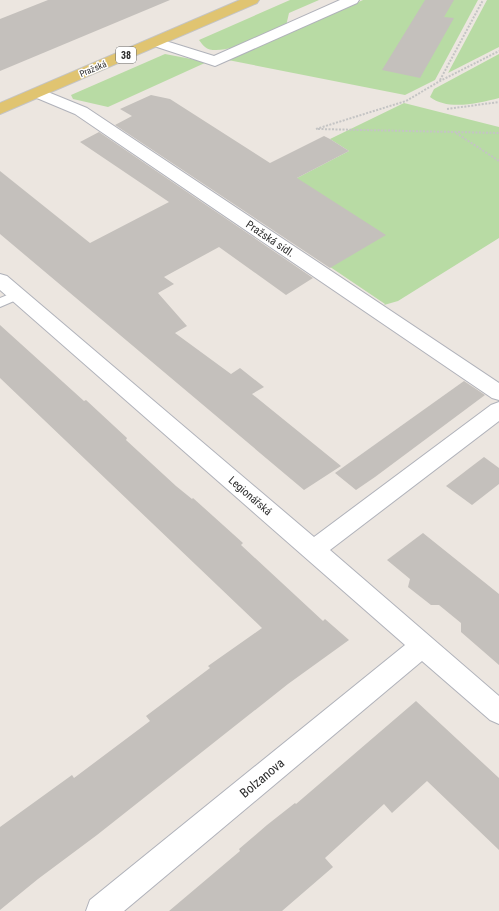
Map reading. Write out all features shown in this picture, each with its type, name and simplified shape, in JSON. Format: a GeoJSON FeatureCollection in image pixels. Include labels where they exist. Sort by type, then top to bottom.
{"type":"FeatureCollection","features":[{"type":"Feature","properties":{"kind":"main road","name":"Pražská"},"geometry":{"type":"LineString","coordinates":[[0,109],[252,0]]}},
{"type":"Feature","properties":{"kind":"street"},"geometry":{"type":"LineString","coordinates":[[156,42],[215,61],[352,0]]}},
{"type":"Feature","properties":{"kind":"street","name":"Pražská sídl."},"geometry":{"type":"LineString","coordinates":[[38,93],[81,111],[499,393]]}},
{"type":"Feature","properties":{"kind":"street","name":"Legionářská"},"geometry":{"type":"LineString","coordinates":[[0,280],[8,299],[313,550],[499,712]]}},
{"type":"Feature","properties":{"kind":"street"},"geometry":{"type":"LineString","coordinates":[[313,550],[499,410]]}},
{"type":"Feature","properties":{"kind":"street","name":"Bolzanova"},"geometry":{"type":"LineString","coordinates":[[100,911],[423,645]]}},
{"type":"Feature","properties":{"kind":"path"},"geometry":{"type":"LineString","coordinates":[[440,81],[483,0]]}},
{"type":"Feature","properties":{"kind":"path"},"geometry":{"type":"LineString","coordinates":[[499,51],[440,81],[406,101],[316,129],[499,134]]}},
{"type":"Feature","properties":{"kind":"path"},"geometry":{"type":"LineString","coordinates":[[448,109],[499,102]]}},
{"type":"Feature","properties":{"kind":"path"},"geometry":{"type":"LineString","coordinates":[[455,132],[499,161]]}},
{"type":"Feature","properties":{"kind":"green space"},"geometry":{"type":"Polygon","coordinates":[[[290,0],[319,0],[289,13],[286,26],[245,44],[221,50],[212,50],[204,46],[199,40],[290,0]]]}},
{"type":"Feature","properties":{"kind":"green space"},"geometry":{"type":"Polygon","coordinates":[[[363,0],[478,0],[435,80],[405,95],[228,60],[363,0]]]}},
{"type":"Feature","properties":{"kind":"green space"},"geometry":{"type":"Polygon","coordinates":[[[487,0],[499,0],[499,47],[448,73],[487,0]]]}},
{"type":"Feature","properties":{"kind":"green space"},"geometry":{"type":"Polygon","coordinates":[[[165,54],[207,62],[108,107],[73,99],[71,95],[165,54]]]}},
{"type":"Feature","properties":{"kind":"green space"},"geometry":{"type":"Polygon","coordinates":[[[499,54],[499,98],[473,104],[454,105],[437,101],[430,97],[434,89],[499,54]]]}},
{"type":"Feature","properties":{"kind":"green space"},"geometry":{"type":"Polygon","coordinates":[[[404,103],[499,127],[499,238],[398,301],[384,305],[385,304],[268,225],[297,178],[349,151],[330,139],[404,103]]]}},
{"type":"Feature","properties":{"kind":"building"},"geometry":{"type":"Polygon","coordinates":[[[48,0],[170,0],[0,71],[0,19],[48,0]]]}},
{"type":"Feature","properties":{"kind":"building"},"geometry":{"type":"Polygon","coordinates":[[[425,0],[454,0],[444,17],[454,18],[420,78],[382,70],[425,0]]]}},
{"type":"Feature","properties":{"kind":"building"},"geometry":{"type":"Polygon","coordinates":[[[151,95],[170,99],[270,163],[324,136],[330,139],[349,151],[297,178],[386,235],[330,268],[115,125],[132,116],[120,109],[151,95]]]}},
{"type":"Feature","properties":{"kind":"building"},"geometry":{"type":"Polygon","coordinates":[[[99,132],[313,278],[286,295],[219,247],[164,277],[174,284],[158,293],[187,326],[175,333],[231,374],[240,368],[264,387],[252,394],[341,466],[304,490],[0,234],[0,171],[90,243],[169,202],[80,142],[99,132]]]}},
{"type":"Feature","properties":{"kind":"building"},"geometry":{"type":"Polygon","coordinates":[[[0,325],[84,401],[86,400],[127,438],[126,440],[176,486],[192,499],[193,498],[243,543],[241,545],[323,621],[325,619],[349,640],[288,684],[0,910],[0,827],[72,775],[74,778],[150,721],[146,716],[210,668],[208,666],[262,628],[0,378],[0,325]]]}},
{"type":"Feature","properties":{"kind":"building"},"geometry":{"type":"Polygon","coordinates":[[[464,381],[485,395],[375,477],[356,490],[335,473],[464,381]]]}},
{"type":"Feature","properties":{"kind":"building"},"geometry":{"type":"Polygon","coordinates":[[[484,457],[499,468],[499,484],[472,505],[446,486],[484,457]]]}},
{"type":"Feature","properties":{"kind":"building"},"geometry":{"type":"Polygon","coordinates":[[[423,533],[499,594],[499,665],[461,632],[461,623],[439,605],[431,605],[408,587],[410,579],[387,560],[423,533]]]}},
{"type":"Feature","properties":{"kind":"building"},"geometry":{"type":"Polygon","coordinates":[[[416,701],[499,778],[499,850],[427,781],[392,813],[384,804],[325,858],[333,867],[282,911],[169,911],[240,851],[239,849],[267,825],[295,803],[296,804],[416,701]]]}}]}
